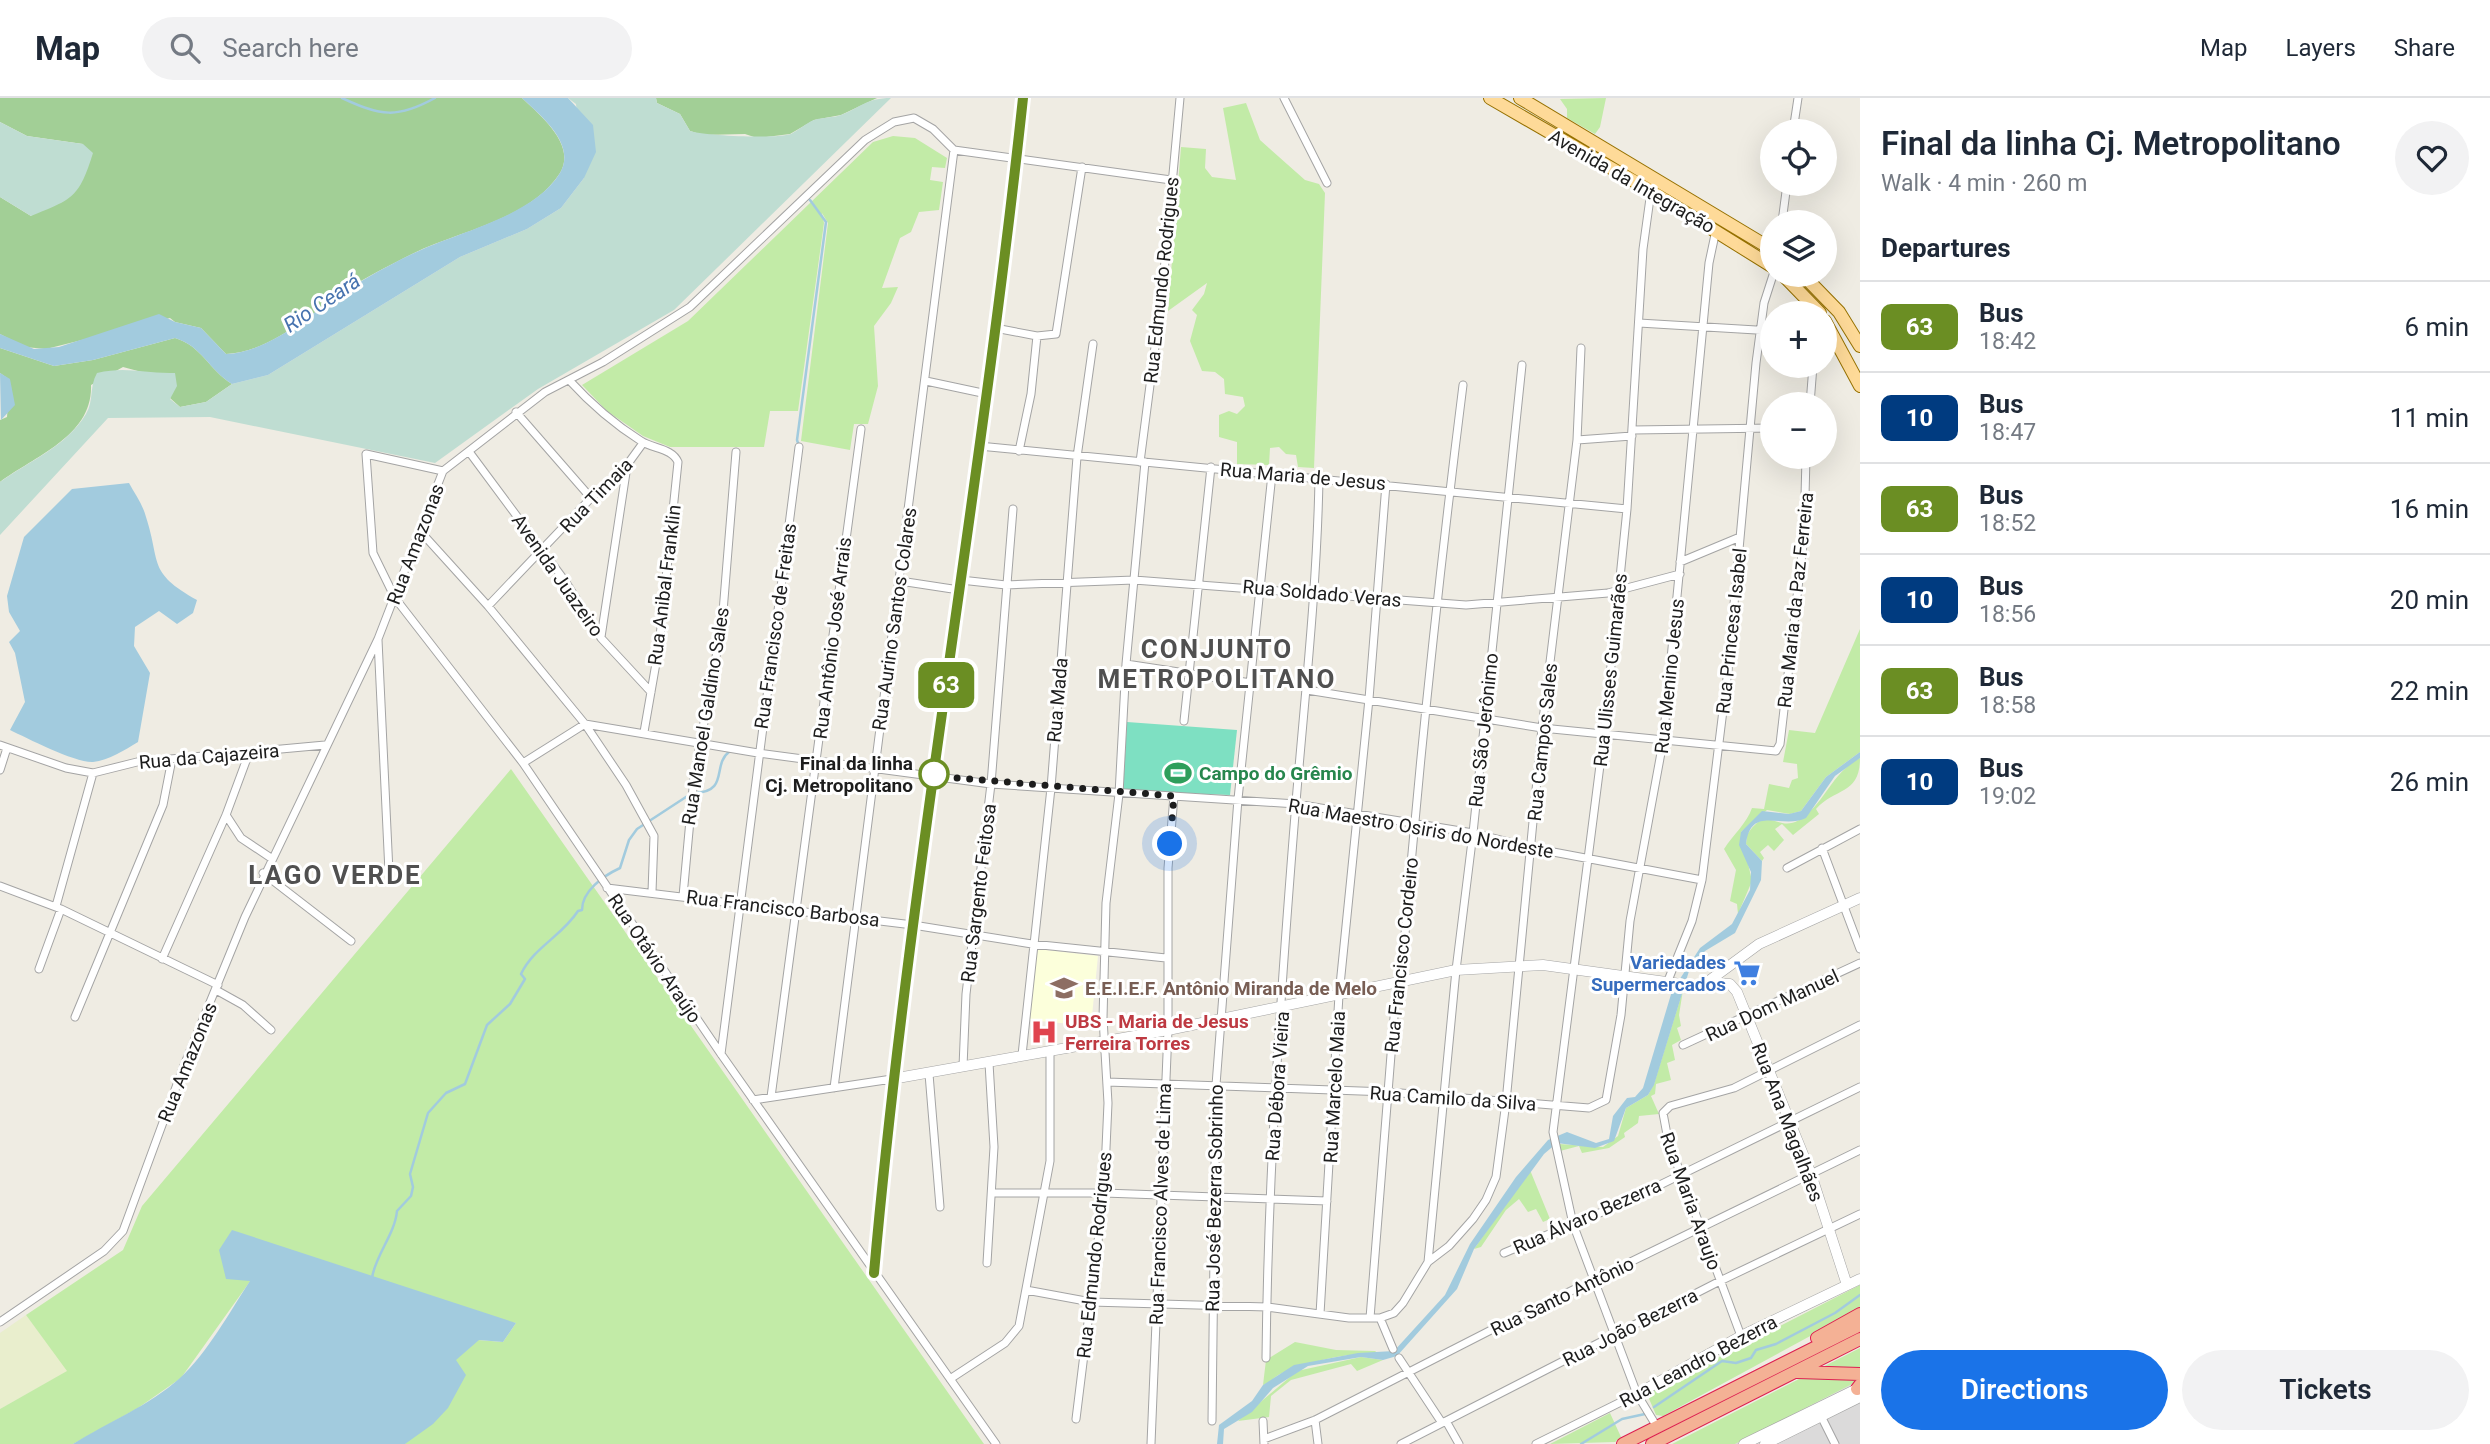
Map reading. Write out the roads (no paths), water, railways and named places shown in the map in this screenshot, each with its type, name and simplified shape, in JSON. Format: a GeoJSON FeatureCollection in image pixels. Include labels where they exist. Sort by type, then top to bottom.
{"type":"FeatureCollection","features":[{"type":"Feature","properties":{"kind":"highway"},"geometry":{"type":"LineString","coordinates":[[1739,1387],[1766,1366],[1860,1314]]}},
{"type":"Feature","properties":{"kind":"highway"},"geometry":{"type":"LineString","coordinates":[[1623,1444],[1860,1325]]}},
{"type":"Feature","properties":{"kind":"highway"},"geometry":{"type":"LineString","coordinates":[[1652,1444],[1860,1339]]}},
{"type":"Feature","properties":{"kind":"highway"},"geometry":{"type":"LineString","coordinates":[[1796,1372],[1825,1372],[1859,1385]]}},
{"type":"Feature","properties":{"kind":"main road","name":"Avenida da Integração"},"geometry":{"type":"LineString","coordinates":[[1490,98],[1651,191],[1760,259]]}},
{"type":"Feature","properties":{"kind":"main road","name":"Avenida da Integração"},"geometry":{"type":"LineString","coordinates":[[1520,98],[1760,242]]}},
{"type":"Feature","properties":{"kind":"main road"},"geometry":{"type":"LineString","coordinates":[[1570,144],[1577,132]]}},
{"type":"Feature","properties":{"kind":"main road"},"geometry":{"type":"LineString","coordinates":[[1588,155],[1595,144]]}},
{"type":"Feature","properties":{"kind":"main road"},"geometry":{"type":"LineString","coordinates":[[1795,287],[1808,301]]}},
{"type":"Feature","properties":{"kind":"main road"},"geometry":{"type":"LineString","coordinates":[[1815,287],[1839,312],[1860,346]]}},
{"type":"Feature","properties":{"kind":"main road"},"geometry":{"type":"LineString","coordinates":[[1837,344],[1860,386]]}},
{"type":"Feature","properties":{"kind":"street"},"geometry":{"type":"LineString","coordinates":[[874,1273],[892,1079],[995,328],[1023,98]]}},
{"type":"Feature","properties":{"kind":"street","name":"Rua Edmundo Rodrigues"},"geometry":{"type":"LineString","coordinates":[[1076,1419],[1104,1193],[1107,1082],[1103,950],[1119,794],[1126,664],[1143,462],[1180,98]]}},
{"type":"Feature","properties":{"kind":"street"},"geometry":{"type":"LineString","coordinates":[[1284,98],[1327,183]]}},
{"type":"Feature","properties":{"kind":"street"},"geometry":{"type":"LineString","coordinates":[[1795,119],[1798,98]]}},
{"type":"Feature","properties":{"kind":"street","name":"Rua Amazonas"},"geometry":{"type":"LineString","coordinates":[[0,1322],[118,1239],[263,873],[378,639],[443,471],[470,453],[516,412],[690,307],[784,215],[865,140],[886,125],[914,118],[933,129],[954,150]]}},
{"type":"Feature","properties":{"kind":"street"},"geometry":{"type":"LineString","coordinates":[[954,150],[1171,180]]}},
{"type":"Feature","properties":{"kind":"street","name":"Rua Aurino Santos Colares"},"geometry":{"type":"LineString","coordinates":[[834,1088],[954,150]]}},
{"type":"Feature","properties":{"kind":"street"},"geometry":{"type":"LineString","coordinates":[[995,328],[1037,336],[1054,336],[1059,322],[1083,167]]}},
{"type":"Feature","properties":{"kind":"street","name":"Rua Ulisses Guimarães"},"geometry":{"type":"LineString","coordinates":[[1651,191],[1643,249],[1627,509],[1604,734],[1553,1132],[1573,1224],[1613,1336],[1637,1394],[1657,1427]]}},
{"type":"Feature","properties":{"kind":"street","name":"Rua Menino Jesus"},"geometry":{"type":"LineString","coordinates":[[1589,1108],[1600,1105],[1609,1093],[1626,975],[1630,921],[1642,868],[1663,742],[1709,263],[1716,230]]}},
{"type":"Feature","properties":{"kind":"street"},"geometry":{"type":"LineString","coordinates":[[1639,323],[1760,331]]}},
{"type":"Feature","properties":{"kind":"street","name":"Rua Princesa Isabel"},"geometry":{"type":"LineString","coordinates":[[1670,984],[1692,921],[1702,880],[1719,745],[1760,331]]}},
{"type":"Feature","properties":{"kind":"street"},"geometry":{"type":"LineString","coordinates":[[1019,451],[1031,394],[1037,336]]}},
{"type":"Feature","properties":{"kind":"street","name":"Rua Mada"},"geometry":{"type":"LineString","coordinates":[[1022,1055],[1051,788],[1077,457],[1093,344]]}},
{"type":"Feature","properties":{"kind":"street","name":"Rua Campos Sales"},"geometry":{"type":"LineString","coordinates":[[1429,1262],[1450,1246],[1473,1219],[1496,1177],[1506,1102],[1542,728],[1577,440],[1581,348]]}},
{"type":"Feature","properties":{"kind":"street","name":"Rua São Jerônimo"},"geometry":{"type":"LineString","coordinates":[[1429,1262],[1446,1098],[1455,970],[1473,833],[1522,365]]}},
{"type":"Feature","properties":{"kind":"street"},"geometry":{"type":"LineString","coordinates":[[569,380],[603,413],[643,443]]}},
{"type":"Feature","properties":{"kind":"street"},"geometry":{"type":"LineString","coordinates":[[926,382],[986,394]]}},
{"type":"Feature","properties":{"kind":"street","name":"Rua Francisco Cordeiro"},"geometry":{"type":"LineString","coordinates":[[1370,1318],[1396,992],[1401,981],[1413,823],[1448,490],[1463,384]]}},
{"type":"Feature","properties":{"kind":"street"},"geometry":{"type":"LineString","coordinates":[[516,412],[591,498]]}},
{"type":"Feature","properties":{"kind":"street"},"geometry":{"type":"LineString","coordinates":[[1577,440],[1695,428],[1760,429]]}},
{"type":"Feature","properties":{"kind":"street","name":"Rua Antônio José Arrais"},"geometry":{"type":"LineString","coordinates":[[771,1097],[798,911],[827,659],[861,429]]}},
{"type":"Feature","properties":{"kind":"street","name":"Rua Anibal Franklin"},"geometry":{"type":"LineString","coordinates":[[643,443],[674,455],[678,466],[644,732]]}},
{"type":"Feature","properties":{"kind":"street","name":"Rua Timaia"},"geometry":{"type":"LineString","coordinates":[[488,606],[591,498],[627,465],[643,443]]}},
{"type":"Feature","properties":{"kind":"street","name":"Rua Maria de Jesus"},"geometry":{"type":"LineString","coordinates":[[979,446],[1627,509]]}},
{"type":"Feature","properties":{"kind":"street","name":"Rua Francisco de Freitas"},"geometry":{"type":"LineString","coordinates":[[721,1054],[799,447]]}},
{"type":"Feature","properties":{"kind":"street","name":"Rua Manoel Galdino Sales"},"geometry":{"type":"LineString","coordinates":[[683,896],[689,817],[722,624],[736,452]]}},
{"type":"Feature","properties":{"kind":"street","name":"Avenida Juazeiro"},"geometry":{"type":"LineString","coordinates":[[470,453],[543,550],[601,638],[651,692]]}},
{"type":"Feature","properties":{"kind":"street","name":"Rua Otávio Araújo"},"geometry":{"type":"LineString","coordinates":[[443,471],[366,454],[374,555],[395,598],[523,763],[721,1054],[996,1444]]}},
{"type":"Feature","properties":{"kind":"street"},"geometry":{"type":"LineString","coordinates":[[601,638],[627,465]]}},
{"type":"Feature","properties":{"kind":"street"},"geometry":{"type":"LineString","coordinates":[[1184,721],[1211,467]]}},
{"type":"Feature","properties":{"kind":"street","name":"Rua Maria da Paz Ferreira"},"geometry":{"type":"LineString","coordinates":[[1719,745],[1770,752],[1778,750],[1780,744],[1804,536],[1806,469]]}},
{"type":"Feature","properties":{"kind":"street","name":"Rua José Bezerra Sobrinho"},"geometry":{"type":"LineString","coordinates":[[1212,1421],[1216,1085],[1238,799],[1272,474]]}},
{"type":"Feature","properties":{"kind":"street","name":"Rua Débora Vieira"},"geometry":{"type":"LineString","coordinates":[[1266,1358],[1269,1198],[1296,804],[1314,592],[1319,479]]}},
{"type":"Feature","properties":{"kind":"street","name":"Rua Marcelo Maia"},"geometry":{"type":"LineString","coordinates":[[1320,1314],[1339,995],[1369,699],[1386,484]]}},
{"type":"Feature","properties":{"kind":"street","name":"Rua Sargento Feitosa"},"geometry":{"type":"LineString","coordinates":[[962,1067],[973,935],[991,784],[1013,509]]}},
{"type":"Feature","properties":{"kind":"street"},"geometry":{"type":"LineString","coordinates":[[420,531],[488,606],[585,724],[652,828],[655,844],[652,892]]}},
{"type":"Feature","properties":{"kind":"street"},"geometry":{"type":"LineString","coordinates":[[1680,562],[1740,537]]}},
{"type":"Feature","properties":{"kind":"street","name":"Rua Soldado Veras"},"geometry":{"type":"LineString","coordinates":[[900,581],[1006,585],[1134,580],[1496,604],[1618,590],[1680,574]]}},
{"type":"Feature","properties":{"kind":"street"},"geometry":{"type":"LineString","coordinates":[[378,639],[389,872]]}},
{"type":"Feature","properties":{"kind":"street"},"geometry":{"type":"LineString","coordinates":[[1126,664],[1251,683]]}},
{"type":"Feature","properties":{"kind":"street"},"geometry":{"type":"LineString","coordinates":[[1307,690],[1542,728],[1663,742],[1719,745]]}},
{"type":"Feature","properties":{"kind":"street"},"geometry":{"type":"LineString","coordinates":[[523,763],[585,724]]}},
{"type":"Feature","properties":{"kind":"street","name":"Rua Maestro Osiris do Nordeste"},"geometry":{"type":"LineString","coordinates":[[585,724],[758,753],[991,784],[1296,804],[1473,833],[1532,848],[1702,880]]}},
{"type":"Feature","properties":{"kind":"street","name":"Rua da Cajazeira"},"geometry":{"type":"LineString","coordinates":[[93,774],[137,762],[325,745]]}},
{"type":"Feature","properties":{"kind":"street"},"geometry":{"type":"LineString","coordinates":[[0,770],[4,746],[93,774],[39,969]]}},
{"type":"Feature","properties":{"kind":"street"},"geometry":{"type":"LineString","coordinates":[[162,959],[226,815],[249,752]]}},
{"type":"Feature","properties":{"kind":"street"},"geometry":{"type":"LineString","coordinates":[[75,1017],[163,805],[172,759]]}},
{"type":"Feature","properties":{"kind":"street","name":"Rua Francisco Alves de Lima"},"geometry":{"type":"LineString","coordinates":[[1151,1444],[1168,1030],[1166,958],[1174,796]]}},
{"type":"Feature","properties":{"kind":"street"},"geometry":{"type":"LineString","coordinates":[[226,815],[241,838],[271,858]]}},
{"type":"Feature","properties":{"kind":"street"},"geometry":{"type":"LineString","coordinates":[[1787,868],[1860,829]]}},
{"type":"Feature","properties":{"kind":"street"},"geometry":{"type":"LineString","coordinates":[[1822,848],[1860,949]]}},
{"type":"Feature","properties":{"kind":"street"},"geometry":{"type":"LineString","coordinates":[[263,873],[351,941]]}},
{"type":"Feature","properties":{"kind":"street"},"geometry":{"type":"LineString","coordinates":[[0,886],[58,908],[217,987],[243,1005],[271,1030]]}},
{"type":"Feature","properties":{"kind":"street","name":"Rua Francisco Barbosa"},"geometry":{"type":"LineString","coordinates":[[607,888],[913,925],[1032,944],[1166,958]]}},
{"type":"Feature","properties":{"kind":"street"},"geometry":{"type":"LineString","coordinates":[[1706,983],[1759,944],[1860,898]]}},
{"type":"Feature","properties":{"kind":"street","name":"Rua Dom Manuel"},"geometry":{"type":"LineString","coordinates":[[1683,1045],[1860,963]]}},
{"type":"Feature","properties":{"kind":"street"},"geometry":{"type":"LineString","coordinates":[[753,1100],[929,1074],[1168,1030],[1455,970],[1518,966],[1575,968],[1686,987],[1706,983],[1724,983],[1734,987]]}},
{"type":"Feature","properties":{"kind":"street","name":"Rua Ana Magalhães"},"geometry":{"type":"LineString","coordinates":[[1726,966],[1811,1174],[1847,1285]]}},
{"type":"Feature","properties":{"kind":"street","name":"Rua Maria Araujo"},"geometry":{"type":"LineString","coordinates":[[1741,1336],[1663,1124],[1665,1110],[1734,1088],[1860,1024]]}},
{"type":"Feature","properties":{"kind":"street"},"geometry":{"type":"LineString","coordinates":[[950,1378],[1016,1333],[1046,1193],[1051,1132],[1050,1050]]}},
{"type":"Feature","properties":{"kind":"street"},"geometry":{"type":"LineString","coordinates":[[987,1263],[994,1147],[989,1063]]}},
{"type":"Feature","properties":{"kind":"street"},"geometry":{"type":"LineString","coordinates":[[929,1074],[940,1207]]}},
{"type":"Feature","properties":{"kind":"street","name":"Rua Camilo da Silva"},"geometry":{"type":"LineString","coordinates":[[1107,1082],[1388,1092],[1589,1108]]}},
{"type":"Feature","properties":{"kind":"street","name":"Rua Álvaro Bezerra"},"geometry":{"type":"LineString","coordinates":[[1504,1253],[1573,1224],[1860,1087]]}},
{"type":"Feature","properties":{"kind":"street","name":"Rua Santo Antônio"},"geometry":{"type":"LineString","coordinates":[[1264,1441],[1315,1420],[1860,1150]]}},
{"type":"Feature","properties":{"kind":"street"},"geometry":{"type":"LineString","coordinates":[[993,1193],[1214,1195],[1327,1200]]}},
{"type":"Feature","properties":{"kind":"street","name":"Rua João Bezerra"},"geometry":{"type":"LineString","coordinates":[[1401,1444],[1720,1281],[1860,1214]]}},
{"type":"Feature","properties":{"kind":"street"},"geometry":{"type":"LineString","coordinates":[[1026,1290],[1091,1301],[1267,1307],[1380,1318],[1399,1308],[1429,1262]]}},
{"type":"Feature","properties":{"kind":"street","name":"Rua Leandro Bezerra"},"geometry":{"type":"LineString","coordinates":[[1536,1444],[1637,1394],[1741,1336],[1860,1279]]}},
{"type":"Feature","properties":{"kind":"street"},"geometry":{"type":"LineString","coordinates":[[1380,1318],[1393,1349]]}},
{"type":"Feature","properties":{"kind":"street"},"geometry":{"type":"LineString","coordinates":[[1399,1358],[1459,1444]]}},
{"type":"Feature","properties":{"kind":"street"},"geometry":{"type":"LineString","coordinates":[[1769,1443],[1821,1416],[1859,1385]]}},
{"type":"Feature","properties":{"kind":"street"},"geometry":{"type":"LineString","coordinates":[[1748,1443],[1859,1385]]}},
{"type":"Feature","properties":{"kind":"street"},"geometry":{"type":"LineString","coordinates":[[1821,1416],[1835,1444]]}},
{"type":"Feature","properties":{"kind":"street"},"geometry":{"type":"LineString","coordinates":[[1263,1420],[1264,1441]]}},
{"type":"Feature","properties":{"kind":"street"},"geometry":{"type":"LineString","coordinates":[[1315,1420],[1318,1444]]}},
{"type":"Feature","properties":{"kind":"waterway"},"geometry":{"type":"LineString","coordinates":[[342,98],[368,109],[389,113],[410,109],[435,98]]}},
{"type":"Feature","properties":{"kind":"waterway"},"geometry":{"type":"LineString","coordinates":[[799,446],[797,440],[826,222],[810,200]]}},
{"type":"Feature","properties":{"kind":"waterway"},"geometry":{"type":"LineString","coordinates":[[695,793],[713,788],[721,763],[730,751]]}},
{"type":"Feature","properties":{"kind":"waterway"},"geometry":{"type":"LineString","coordinates":[[372,1278],[393,1228],[397,1211],[411,1196],[413,1187],[410,1174],[428,1113],[446,1093],[465,1084],[487,1025],[510,1004],[525,979],[521,974],[533,956],[582,910],[590,890],[620,868],[629,840],[637,829],[689,795]]}},
{"type":"Feature","properties":{"kind":"waterway"},"geometry":{"type":"LineString","coordinates":[[1654,1407],[1722,1361],[1736,1363],[1751,1358],[1756,1350],[1776,1344],[1835,1313],[1860,1295]]}},
{"type":"Feature","properties":{"kind":"waterway"},"geometry":{"type":"LineString","coordinates":[[1581,1444],[1622,1419],[1645,1414]]}},
{"type":"Feature","properties":{"kind":"place","name":"Campo do Grêmio"},"geometry":{"type":"Point","coordinates":[1178,773]}},
{"type":"Feature","properties":{"kind":"place","name":"Final da linha Cj. Metropolitano"},"geometry":{"type":"Point","coordinates":[934,774]}},
{"type":"Feature","properties":{"kind":"place","name":"Variedades Supermercados"},"geometry":{"type":"Point","coordinates":[1747,973]}},
{"type":"Feature","properties":{"kind":"place","name":"E.E.I.E.F. Antônio Miranda de Melo"},"geometry":{"type":"Point","coordinates":[1064,988]}},
{"type":"Feature","properties":{"kind":"place","name":"UBS - Maria de Jesus Ferreira Torres"},"geometry":{"type":"Point","coordinates":[1044,1032]}},
{"type":"Feature","properties":{"kind":"district","name":"CONJUNTO METROPOLITANO"},"geometry":{"type":"Point","coordinates":[1217,664]}},
{"type":"Feature","properties":{"kind":"district","name":"LAGO VERDE"},"geometry":{"type":"Point","coordinates":[335,875]}},
{"type":"Feature","properties":{"kind":"water label","name":"Rio Ceará"},"geometry":{"type":"Point","coordinates":[322,303]}}]}
